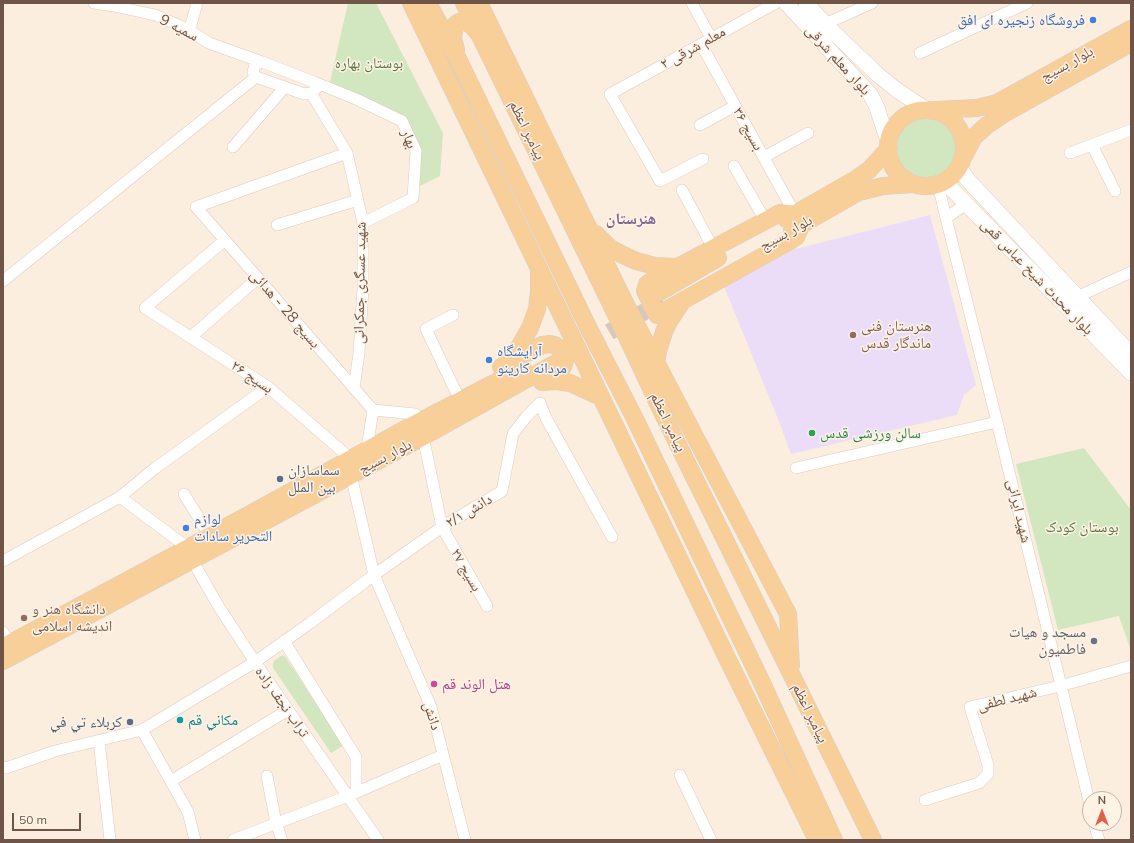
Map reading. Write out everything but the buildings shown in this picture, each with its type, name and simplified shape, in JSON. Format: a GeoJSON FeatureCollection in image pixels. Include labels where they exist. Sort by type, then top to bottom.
{"type":"FeatureCollection","features":[{"type":"Feature","properties":{"kind":"main road"},"geometry":{"type":"LineString","coordinates":[[411,3],[727,658],[817,840]]}},
{"type":"Feature","properties":{"kind":"main road","name":"پیامبر اعظم"},"geometry":{"type":"LineString","coordinates":[[428,3],[458,59],[589,329],[634,417],[762,683],[834,840]]}},
{"type":"Feature","properties":{"kind":"main road","name":"پیامبر اعظم"},"geometry":{"type":"LineString","coordinates":[[464,3],[631,329],[661,410],[873,840]]}},
{"type":"Feature","properties":{"kind":"main road"},"geometry":{"type":"LineString","coordinates":[[479,3],[588,228],[631,329],[656,363],[788,614],[791,674]]}},
{"type":"Feature","properties":{"kind":"main road","name":"بلوار معلم شرقی"},"geometry":{"type":"LineString","coordinates":[[786,3],[870,94],[876,106],[889,146]]}},
{"type":"Feature","properties":{"kind":"main road","name":"بلوار معلم شرقی"},"geometry":{"type":"LineString","coordinates":[[806,3],[877,74],[898,91],[930,110]]}},
{"type":"Feature","properties":{"kind":"main road"},"geometry":{"type":"LineString","coordinates":[[458,59],[453,38],[455,25],[459,22],[466,22],[480,35]]}},
{"type":"Feature","properties":{"kind":"main road","name":"بلوار بسیج"},"geometry":{"type":"LineString","coordinates":[[930,110],[977,108],[997,103],[1131,29]]}},
{"type":"Feature","properties":{"kind":"main road","name":"بلوار بسیج"},"geometry":{"type":"LineString","coordinates":[[961,162],[974,137],[986,126],[1002,115],[1131,43]]}},
{"type":"Feature","properties":{"kind":"main road"},"geometry":{"type":"LineString","coordinates":[[921,110],[930,110],[945,115],[954,122],[961,132],[964,144],[961,162],[951,177],[928,186],[915,184],[904,178],[895,169],[889,157],[889,146],[892,132],[899,122],[909,114],[921,110]]}},
{"type":"Feature","properties":{"kind":"main road","name":"بلوار بسیج"},"geometry":{"type":"LineString","coordinates":[[660,297],[798,219],[869,170],[889,146]]}},
{"type":"Feature","properties":{"kind":"main road"},"geometry":{"type":"LineString","coordinates":[[961,162],[967,179],[1131,354]]}},
{"type":"Feature","properties":{"kind":"main road","name":"بلوار محدث شیخ عباس قمی"},"geometry":{"type":"LineString","coordinates":[[941,182],[966,204],[1131,373]]}},
{"type":"Feature","properties":{"kind":"main road","name":"بلوار بسیج"},"geometry":{"type":"LineString","coordinates":[[798,219],[859,192],[883,186],[915,184]]}},
{"type":"Feature","properties":{"kind":"main road"},"geometry":{"type":"LineString","coordinates":[[780,213],[798,219],[796,237],[682,302],[657,314],[645,291],[647,284],[780,213]]}},
{"type":"Feature","properties":{"kind":"main road"},"geometry":{"type":"LineString","coordinates":[[588,228],[610,248],[631,259],[655,266],[678,267]]}},
{"type":"Feature","properties":{"kind":"main road"},"geometry":{"type":"LineString","coordinates":[[500,367],[519,347],[530,328],[537,309],[539,268]]}},
{"type":"Feature","properties":{"kind":"main road"},"geometry":{"type":"LineString","coordinates":[[656,363],[664,332],[671,318],[682,302]]}},
{"type":"Feature","properties":{"kind":"main road"},"geometry":{"type":"LineString","coordinates":[[542,345],[555,345],[563,354],[565,359],[564,364],[558,373],[468,421],[417,430],[456,392],[542,345]]}},
{"type":"Feature","properties":{"kind":"main road","name":"بلوار بسیج"},"geometry":{"type":"LineString","coordinates":[[3,661],[190,554],[417,430],[552,359]]}},
{"type":"Feature","properties":{"kind":"main road"},"geometry":{"type":"LineString","coordinates":[[542,382],[557,381],[570,383],[601,397]]}},
{"type":"Feature","properties":{"kind":"main road","name":"بلوار بسیج"},"geometry":{"type":"LineString","coordinates":[[5,641],[190,554],[210,536],[350,467],[367,449],[417,430]]}},
{"type":"Feature","properties":{"kind":"main road"},"geometry":{"type":"LineString","coordinates":[[727,658],[762,683]]}},
{"type":"Feature","properties":{"kind":"street","name":"سمیه 9"},"geometry":{"type":"LineString","coordinates":[[94,3],[155,15],[184,28],[209,43],[314,82]]}},
{"type":"Feature","properties":{"kind":"street"},"geometry":{"type":"LineString","coordinates":[[189,32],[197,3]]}},
{"type":"Feature","properties":{"kind":"street","name":"بسیج ۳۶"},"geometry":{"type":"LineString","coordinates":[[692,3],[706,41],[735,106],[798,219]]}},
{"type":"Feature","properties":{"kind":"street","name":"معلم شرقی ۲"},"geometry":{"type":"LineString","coordinates":[[703,159],[660,181],[610,94],[776,3]]}},
{"type":"Feature","properties":{"kind":"street"},"geometry":{"type":"LineString","coordinates":[[826,24],[872,3]]}},
{"type":"Feature","properties":{"kind":"street"},"geometry":{"type":"LineString","coordinates":[[920,53],[1026,3]]}},
{"type":"Feature","properties":{"kind":"street"},"geometry":{"type":"LineString","coordinates":[[262,62],[256,65],[253,72],[256,77],[284,88],[304,94],[311,93],[316,89],[314,82]]}},
{"type":"Feature","properties":{"kind":"street"},"geometry":{"type":"LineString","coordinates":[[3,281],[256,77]]}},
{"type":"Feature","properties":{"kind":"street","name":"بهار"},"geometry":{"type":"LineString","coordinates":[[314,82],[356,99],[402,122],[416,151],[413,198],[363,223]]}},
{"type":"Feature","properties":{"kind":"street"},"geometry":{"type":"LineString","coordinates":[[233,147],[284,88]]}},
{"type":"Feature","properties":{"kind":"street","name":"شهید عسگری جمکرانی"},"geometry":{"type":"LineString","coordinates":[[311,93],[347,153],[363,223],[360,353],[354,388]]}},
{"type":"Feature","properties":{"kind":"street"},"geometry":{"type":"LineString","coordinates":[[700,125],[735,106]]}},
{"type":"Feature","properties":{"kind":"street"},"geometry":{"type":"LineString","coordinates":[[1070,153],[1131,130]]}},
{"type":"Feature","properties":{"kind":"street"},"geometry":{"type":"LineString","coordinates":[[764,157],[808,133]]}},
{"type":"Feature","properties":{"kind":"street"},"geometry":{"type":"LineString","coordinates":[[1092,145],[1115,191]]}},
{"type":"Feature","properties":{"kind":"street","name":"بسیج 28 - هدائی"},"geometry":{"type":"LineString","coordinates":[[347,153],[196,207],[373,410]]}},
{"type":"Feature","properties":{"kind":"street"},"geometry":{"type":"LineString","coordinates":[[734,166],[765,220]]}},
{"type":"Feature","properties":{"kind":"street","name":"شهید ایرانی"},"geometry":{"type":"LineString","coordinates":[[941,182],[946,218],[998,422],[1060,686],[1086,791]]}},
{"type":"Feature","properties":{"kind":"street"},"geometry":{"type":"LineString","coordinates":[[682,190],[713,248]]}},
{"type":"Feature","properties":{"kind":"street"},"geometry":{"type":"LineString","coordinates":[[276,225],[358,200]]}},
{"type":"Feature","properties":{"kind":"street"},"geometry":{"type":"LineString","coordinates":[[946,218],[966,204]]}},
{"type":"Feature","properties":{"kind":"street","name":"بسیج ۲۶"},"geometry":{"type":"LineString","coordinates":[[225,240],[146,308],[268,387],[350,467]]}},
{"type":"Feature","properties":{"kind":"street"},"geometry":{"type":"LineString","coordinates":[[1077,296],[1131,272]]}},
{"type":"Feature","properties":{"kind":"street"},"geometry":{"type":"LineString","coordinates":[[191,337],[258,278]]}},
{"type":"Feature","properties":{"kind":"street"},"geometry":{"type":"LineString","coordinates":[[452,315],[426,329],[456,392]]}},
{"type":"Feature","properties":{"kind":"street"},"geometry":{"type":"LineString","coordinates":[[3,561],[120,497],[154,469],[268,387]]}},
{"type":"Feature","properties":{"kind":"street","name":"دانش ۲/۱"},"geometry":{"type":"LineString","coordinates":[[3,767],[6,768],[55,751],[142,730],[255,662],[442,527],[502,491],[513,434],[540,403],[546,418],[612,537]]}},
{"type":"Feature","properties":{"kind":"street"},"geometry":{"type":"LineString","coordinates":[[367,449],[373,410],[417,430]]}},
{"type":"Feature","properties":{"kind":"street"},"geometry":{"type":"LineString","coordinates":[[796,468],[998,422]]}},
{"type":"Feature","properties":{"kind":"street","name":"بسیج ۲۷"},"geometry":{"type":"LineString","coordinates":[[417,430],[442,527],[487,606]]}},
{"type":"Feature","properties":{"kind":"street","name":"دانش"},"geometry":{"type":"LineString","coordinates":[[350,467],[374,575],[431,707],[465,840]]}},
{"type":"Feature","properties":{"kind":"street"},"geometry":{"type":"LineString","coordinates":[[184,494],[210,536]]}},
{"type":"Feature","properties":{"kind":"street"},"geometry":{"type":"LineString","coordinates":[[120,497],[190,554]]}},
{"type":"Feature","properties":{"kind":"street","name":"تراب نجف زاده"},"geometry":{"type":"LineString","coordinates":[[190,554],[219,607],[255,662],[288,710],[352,794],[378,840]]}},
{"type":"Feature","properties":{"kind":"street"},"geometry":{"type":"LineString","coordinates":[[284,641],[356,757],[352,794]]}},
{"type":"Feature","properties":{"kind":"street","name":"شهید لطفی"},"geometry":{"type":"LineString","coordinates":[[925,800],[979,783],[988,774],[988,765],[970,707],[1060,686],[1131,666]]}},
{"type":"Feature","properties":{"kind":"street"},"geometry":{"type":"LineString","coordinates":[[171,781],[288,710]]}},
{"type":"Feature","properties":{"kind":"street"},"geometry":{"type":"LineString","coordinates":[[142,730],[188,812],[195,840]]}},
{"type":"Feature","properties":{"kind":"street"},"geometry":{"type":"LineString","coordinates":[[99,741],[110,840]]}},
{"type":"Feature","properties":{"kind":"street"},"geometry":{"type":"LineString","coordinates":[[233,840],[352,794],[443,756]]}},
{"type":"Feature","properties":{"kind":"street"},"geometry":{"type":"LineString","coordinates":[[680,775],[711,840]]}},
{"type":"Feature","properties":{"kind":"street"},"geometry":{"type":"LineString","coordinates":[[268,776],[276,824],[282,840]]}},
{"type":"Feature","properties":{"kind":"shaded area","name":"هنرستان فنی ماندگار قدس"},"geometry":{"type":"Polygon","coordinates":[[[930,215],[976,385],[964,395],[957,415],[791,454],[723,284],[776,254],[930,215]]]}},
{"type":"Feature","properties":{"kind":"green space","name":"بوستان بهاره"},"geometry":{"type":"Polygon","coordinates":[[[348,3],[376,3],[443,133],[440,176],[418,187],[421,150],[406,117],[330,82],[348,3]]]}},
{"type":"Feature","properties":{"kind":"green space"},"geometry":{"type":"Polygon","coordinates":[[[927,116],[939,119],[950,125],[956,136],[959,148],[956,160],[950,171],[939,177],[927,180],[915,177],[904,171],[898,160],[895,148],[898,136],[904,125],[915,119],[927,116]]]}},
{"type":"Feature","properties":{"kind":"green space","name":"بوستان کودک"},"geometry":{"type":"Polygon","coordinates":[[[1084,448],[1131,510],[1131,651],[1119,616],[1058,630],[1016,464],[1084,448]]]}},
{"type":"Feature","properties":{"kind":"green space"},"geometry":{"type":"Polygon","coordinates":[[[284,655],[344,745],[331,753],[273,668],[274,661],[284,655]]]}},
{"type":"Feature","properties":{"kind":"tunnel"},"geometry":{"type":"LineString","coordinates":[[566,357],[663,301]]}},
{"type":"Feature","properties":{"kind":"place","name":"فروشگاه زنجیره ای افق"},"geometry":{"type":"Point","coordinates":[1093,20]}},
{"type":"Feature","properties":{"kind":"place","name":"هنرستان فنی ماندگار قدس"},"geometry":{"type":"Point","coordinates":[853,335]}},
{"type":"Feature","properties":{"kind":"place","name":"آرایشگاه مردانه کارینو"},"geometry":{"type":"Point","coordinates":[489,360]}},
{"type":"Feature","properties":{"kind":"place","name":"سالن ورزشی قدس"},"geometry":{"type":"Point","coordinates":[812,433]}},
{"type":"Feature","properties":{"kind":"place","name":"سماسازان بین الملل"},"geometry":{"type":"Point","coordinates":[280,479]}},
{"type":"Feature","properties":{"kind":"place","name":"لوازم التحریر سادات"},"geometry":{"type":"Point","coordinates":[186,528]}},
{"type":"Feature","properties":{"kind":"place","name":"دانشگاه هنر و اندیشه اسلامی"},"geometry":{"type":"Point","coordinates":[24,618]}},
{"type":"Feature","properties":{"kind":"place","name":"مسجد و هیات فاطمیون"},"geometry":{"type":"Point","coordinates":[1094,641]}},
{"type":"Feature","properties":{"kind":"place","name":"هتل الوند قم"},"geometry":{"type":"Point","coordinates":[434,684]}},
{"type":"Feature","properties":{"kind":"place","name":"مكاني قم"},"geometry":{"type":"Point","coordinates":[180,720]}},
{"type":"Feature","properties":{"kind":"place","name":"كربلاء تي في"},"geometry":{"type":"Point","coordinates":[130,722]}},
{"type":"Feature","properties":{"kind":"district","name":"هنرستان"},"geometry":{"type":"Point","coordinates":[631,219]}}]}
